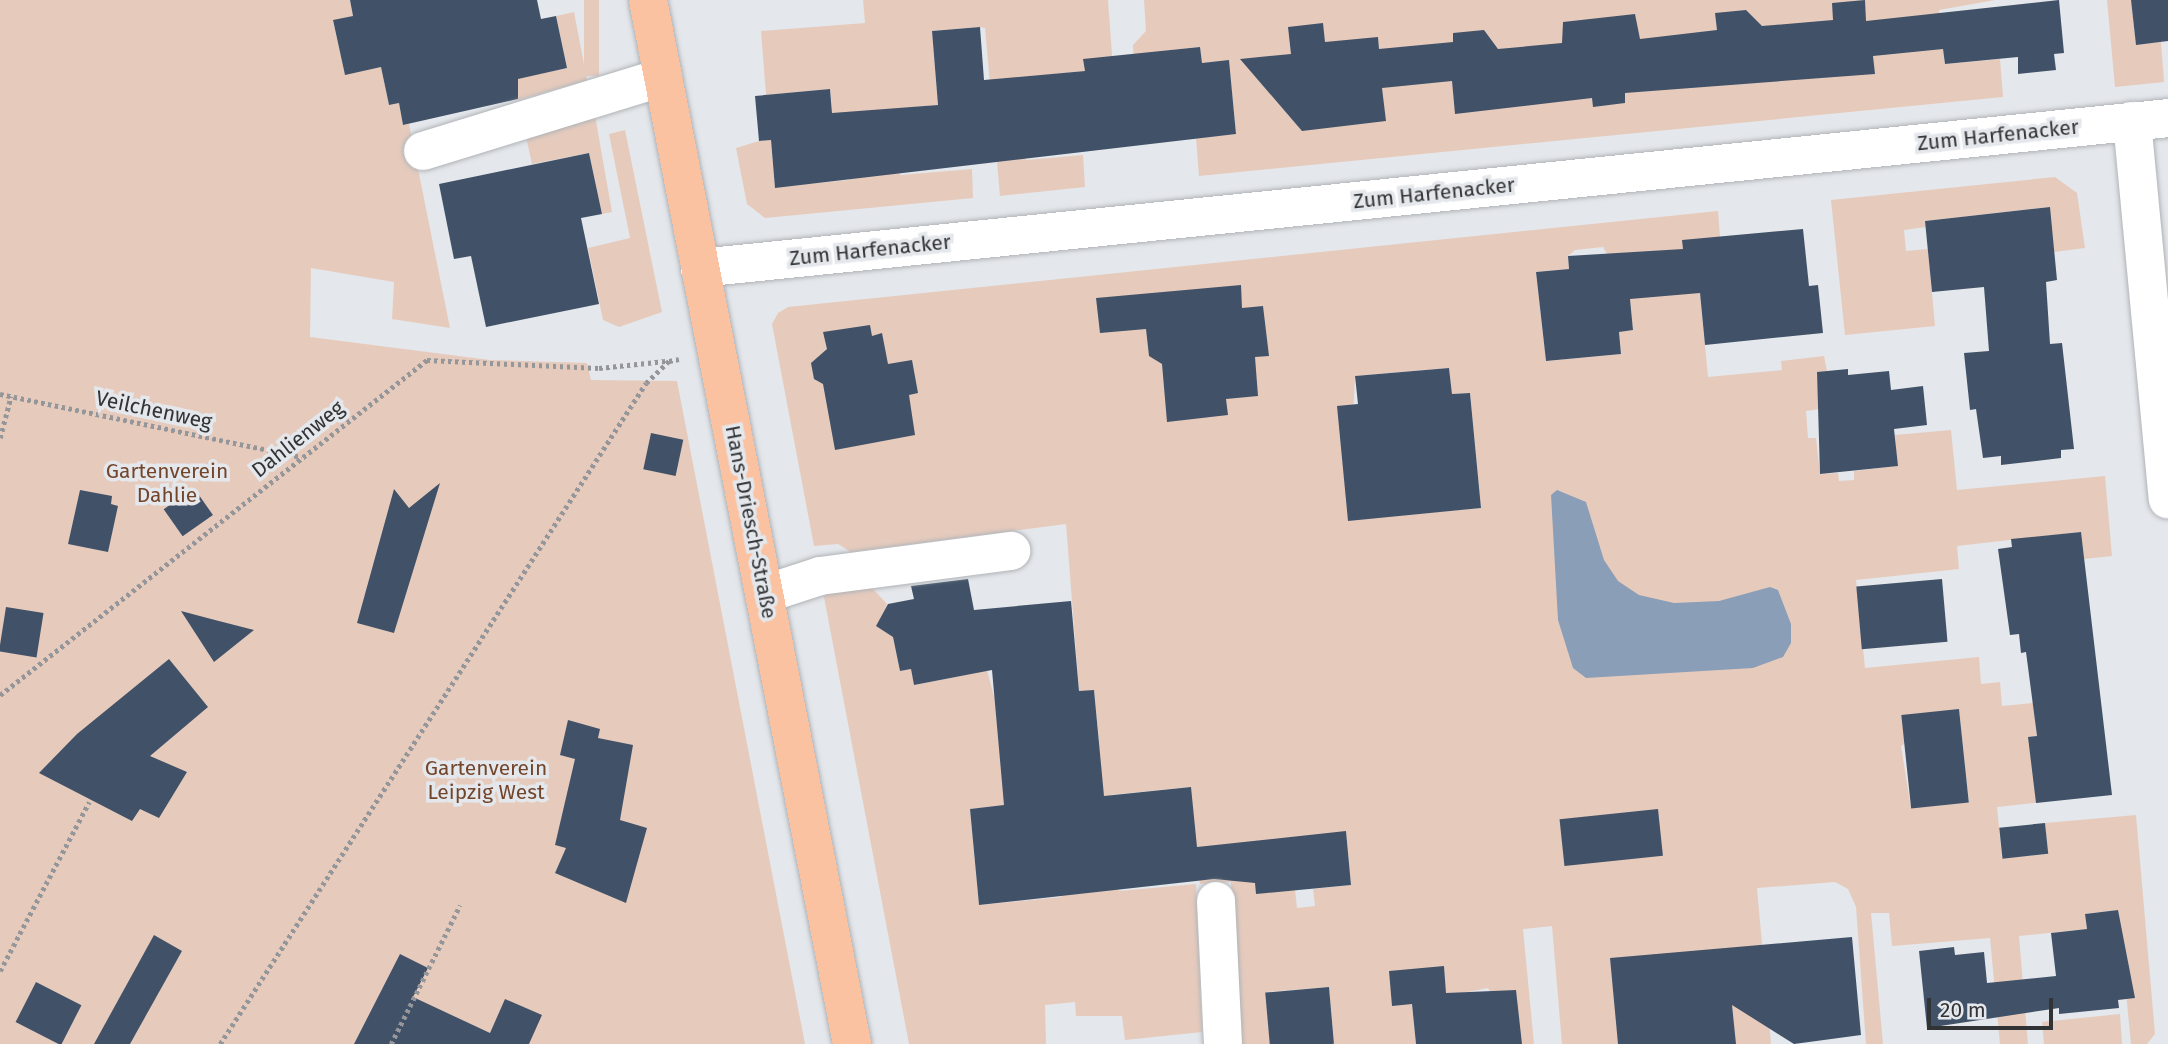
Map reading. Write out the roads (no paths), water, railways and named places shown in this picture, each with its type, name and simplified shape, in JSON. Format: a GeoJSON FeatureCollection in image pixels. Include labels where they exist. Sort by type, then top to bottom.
{"type":"FeatureCollection","features":[{"type":"Feature","properties":{"kind":"main road","name":"Hans-Driesch-Straße"},"geometry":{"type":"LineString","coordinates":[[648,0],[852,1044]]}},
{"type":"Feature","properties":{"kind":"street"},"geometry":{"type":"LineString","coordinates":[[423,151],[663,77]]}},
{"type":"Feature","properties":{"kind":"street"},"geometry":{"type":"LineString","coordinates":[[2150,120],[2168,499]]}},
{"type":"Feature","properties":{"kind":"street","name":"Zum Harfenacker"},"geometry":{"type":"LineString","coordinates":[[700,268],[2150,120]]}},
{"type":"Feature","properties":{"kind":"street"},"geometry":{"type":"LineString","coordinates":[[765,594],[820,576],[1011,551]]}},
{"type":"Feature","properties":{"kind":"street"},"geometry":{"type":"LineString","coordinates":[[1216,901],[1223,1044]]}},
{"type":"Feature","properties":{"kind":"water"},"geometry":{"type":"Polygon","coordinates":[[[1557,490],[1586,502],[1604,560],[1618,581],[1639,595],[1674,603],[1719,601],[1770,587],[1778,590],[1791,624],[1791,643],[1783,657],[1753,668],[1586,678],[1573,668],[1558,620],[1551,495],[1557,490]]]}},
{"type":"Feature","properties":{"kind":"park label","name":"Gartenverein Dahlie"},"geometry":{"type":"Point","coordinates":[167,483]}},
{"type":"Feature","properties":{"kind":"park label","name":"Gartenverein Leipzig West"},"geometry":{"type":"Point","coordinates":[486,780]}}]}
